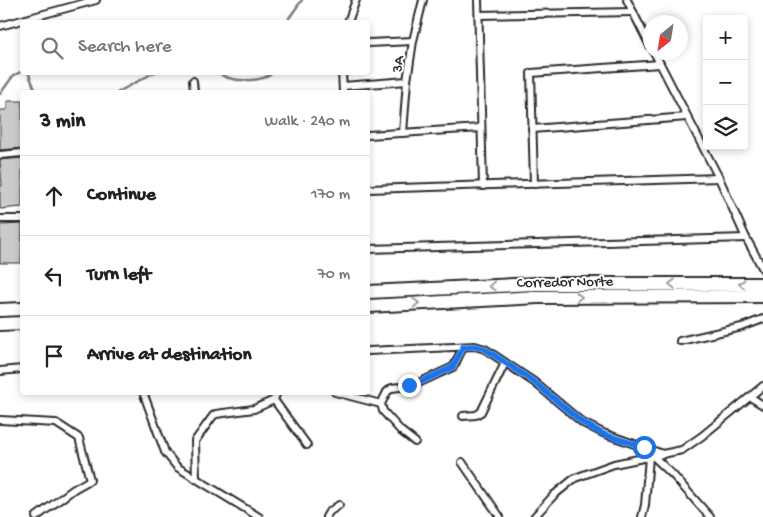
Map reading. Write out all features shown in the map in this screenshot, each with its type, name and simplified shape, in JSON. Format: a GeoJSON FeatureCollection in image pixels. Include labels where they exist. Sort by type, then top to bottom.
{"type":"FeatureCollection","features":[{"type":"Feature","properties":{"kind":"highway","name":"Corredor Norte"},"geometry":{"type":"LineString","coordinates":[[370,292],[535,284],[722,290],[763,296]]}},
{"type":"Feature","properties":{"kind":"highway","name":"Corredor Norte"},"geometry":{"type":"LineString","coordinates":[[370,306],[722,290],[763,284]]}},
{"type":"Feature","properties":{"kind":"highway"},"geometry":{"type":"LineString","coordinates":[[0,310],[20,309]]}},
{"type":"Feature","properties":{"kind":"highway"},"geometry":{"type":"LineString","coordinates":[[0,324],[20,323]]}},
{"type":"Feature","properties":{"kind":"street"},"geometry":{"type":"LineString","coordinates":[[22,20],[96,0]]}},
{"type":"Feature","properties":{"kind":"street"},"geometry":{"type":"LineString","coordinates":[[349,20],[356,0]]}},
{"type":"Feature","properties":{"kind":"street","name":"3A"},"geometry":{"type":"LineString","coordinates":[[404,133],[407,81],[413,41],[423,0]]}},
{"type":"Feature","properties":{"kind":"street"},"geometry":{"type":"LineString","coordinates":[[478,0],[483,186]]}},
{"type":"Feature","properties":{"kind":"street"},"geometry":{"type":"LineString","coordinates":[[627,0],[643,32]]}},
{"type":"Feature","properties":{"kind":"street"},"geometry":{"type":"LineString","coordinates":[[479,15],[633,12]]}},
{"type":"Feature","properties":{"kind":"street"},"geometry":{"type":"LineString","coordinates":[[0,26],[20,21]]}},
{"type":"Feature","properties":{"kind":"street"},"geometry":{"type":"LineString","coordinates":[[370,43],[413,41]]}},
{"type":"Feature","properties":{"kind":"street"},"geometry":{"type":"LineString","coordinates":[[658,60],[719,178],[746,238],[763,270]]}},
{"type":"Feature","properties":{"kind":"street"},"geometry":{"type":"LineString","coordinates":[[534,184],[531,73],[660,64]]}},
{"type":"Feature","properties":{"kind":"street"},"geometry":{"type":"LineString","coordinates":[[342,75],[343,89],[407,81]]}},
{"type":"Feature","properties":{"kind":"street"},"geometry":{"type":"LineString","coordinates":[[193,81],[194,90]]}},
{"type":"Feature","properties":{"kind":"street"},"geometry":{"type":"LineString","coordinates":[[532,128],[687,117]]}},
{"type":"Feature","properties":{"kind":"street"},"geometry":{"type":"LineString","coordinates":[[370,135],[481,128]]}},
{"type":"Feature","properties":{"kind":"street"},"geometry":{"type":"LineString","coordinates":[[0,154],[20,153]]}},
{"type":"Feature","properties":{"kind":"street"},"geometry":{"type":"LineString","coordinates":[[370,189],[719,178]]}},
{"type":"Feature","properties":{"kind":"street"},"geometry":{"type":"LineString","coordinates":[[0,220],[20,219]]}},
{"type":"Feature","properties":{"kind":"street"},"geometry":{"type":"LineString","coordinates":[[370,249],[746,238]]}},
{"type":"Feature","properties":{"kind":"street"},"geometry":{"type":"LineString","coordinates":[[680,342],[742,327],[763,319]]}},
{"type":"Feature","properties":{"kind":"street"},"geometry":{"type":"LineString","coordinates":[[370,351],[475,346],[485,349],[534,382],[583,423],[603,434],[663,454]]}},
{"type":"Feature","properties":{"kind":"street"},"geometry":{"type":"LineString","coordinates":[[415,442],[389,418],[381,408],[381,404],[389,389],[414,385],[453,367],[463,347]]}},
{"type":"Feature","properties":{"kind":"street"},"geometry":{"type":"LineString","coordinates":[[463,416],[476,415],[481,412],[505,363]]}},
{"type":"Feature","properties":{"kind":"street"},"geometry":{"type":"LineString","coordinates":[[0,371],[20,369]]}},
{"type":"Feature","properties":{"kind":"street"},"geometry":{"type":"LineString","coordinates":[[534,517],[554,495],[575,478],[614,464],[682,450],[763,386]]}},
{"type":"Feature","properties":{"kind":"street"},"geometry":{"type":"LineString","coordinates":[[144,395],[166,452],[177,466],[259,517]]}},
{"type":"Feature","properties":{"kind":"street"},"geometry":{"type":"LineString","coordinates":[[196,479],[195,441],[213,416],[254,409],[274,400],[276,395]]}},
{"type":"Feature","properties":{"kind":"street"},"geometry":{"type":"LineString","coordinates":[[346,395],[381,404]]}},
{"type":"Feature","properties":{"kind":"street"},"geometry":{"type":"LineString","coordinates":[[750,397],[763,405]]}},
{"type":"Feature","properties":{"kind":"street"},"geometry":{"type":"LineString","coordinates":[[274,400],[307,444]]}},
{"type":"Feature","properties":{"kind":"street"},"geometry":{"type":"LineString","coordinates":[[0,420],[56,423],[79,438],[90,480],[74,489],[36,517]]}},
{"type":"Feature","properties":{"kind":"street"},"geometry":{"type":"LineString","coordinates":[[642,517],[651,456]]}},
{"type":"Feature","properties":{"kind":"street"},"geometry":{"type":"LineString","coordinates":[[651,456],[673,475],[710,517]]}},
{"type":"Feature","properties":{"kind":"street"},"geometry":{"type":"LineString","coordinates":[[462,462],[500,517]]}},
{"type":"Feature","properties":{"kind":"street"},"geometry":{"type":"LineString","coordinates":[[326,517],[329,512],[340,505]]}},
{"type":"Feature","properties":{"kind":"building"},"geometry":{"type":"Polygon","coordinates":[[[7,101],[20,101],[20,148],[0,150],[0,110],[7,110],[7,101]]]}},
{"type":"Feature","properties":{"kind":"building"},"geometry":{"type":"Polygon","coordinates":[[[20,158],[20,207],[0,209],[0,186],[2,186],[0,160],[20,158]]]}},
{"type":"Feature","properties":{"kind":"building"},"geometry":{"type":"Polygon","coordinates":[[[20,224],[20,263],[0,263],[0,225],[20,224]]]}},
{"type":"Feature","properties":{"kind":"waterway"},"geometry":{"type":"LineString","coordinates":[[289,20],[302,0]]}},
{"type":"Feature","properties":{"kind":"waterway"},"geometry":{"type":"LineString","coordinates":[[0,94],[13,76],[20,72]]}},
{"type":"Feature","properties":{"kind":"waterway"},"geometry":{"type":"LineString","coordinates":[[29,75],[35,90]]}},
{"type":"Feature","properties":{"kind":"waterway"},"geometry":{"type":"LineString","coordinates":[[122,90],[149,75]]}},
{"type":"Feature","properties":{"kind":"waterway"},"geometry":{"type":"LineString","coordinates":[[222,75],[237,80],[254,80],[270,75]]}},
{"type":"Feature","properties":{"kind":"route"},"geometry":{"type":"LineString","coordinates":[[409,385],[414,385],[453,367],[463,347],[475,346],[485,349],[534,382],[583,423],[603,434],[644,447]]}}]}
